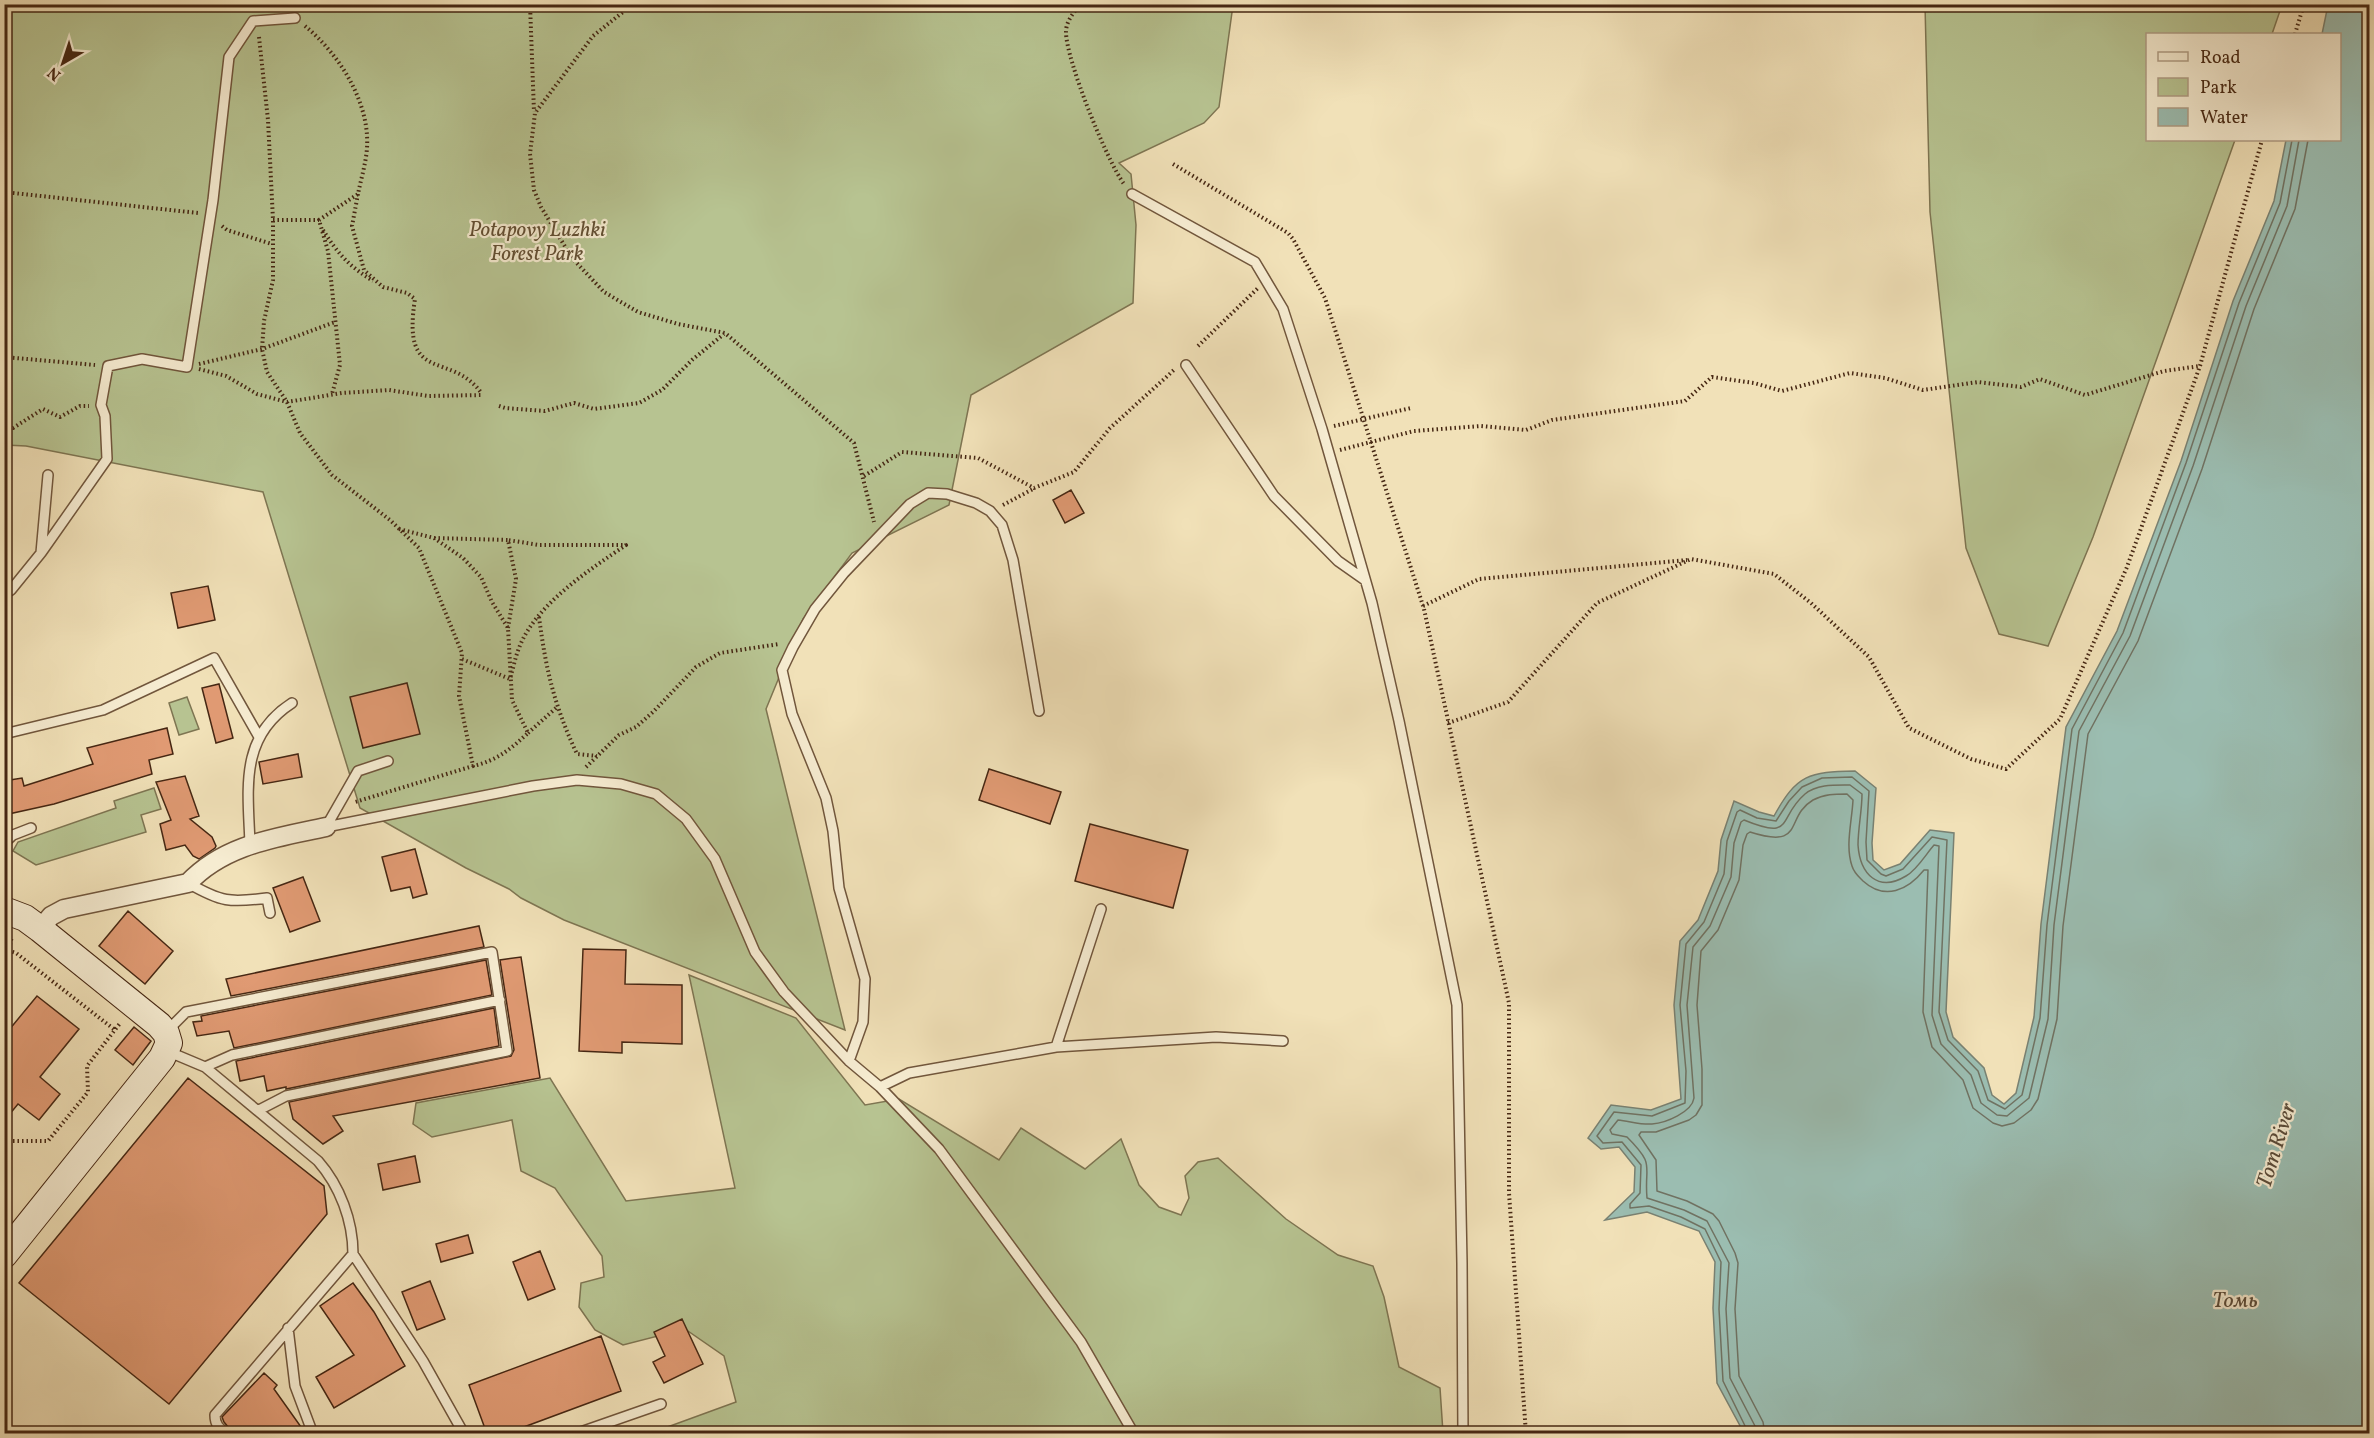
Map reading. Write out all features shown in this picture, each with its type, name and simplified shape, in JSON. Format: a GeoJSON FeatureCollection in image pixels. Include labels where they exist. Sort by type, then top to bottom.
{"type":"FeatureCollection","features":[{"type":"Feature","properties":{"kind":"street"},"geometry":{"type":"LineString","coordinates":[[40,929],[51,916],[64,909],[188,883],[200,870],[214,861],[250,844],[326,827]]}},
{"type":"Feature","properties":{"kind":"street"},"geometry":{"type":"LineString","coordinates":[[4,910],[25,918],[135,1005],[167,1042],[4,1255]]}},
{"type":"Feature","properties":{"kind":"lane"},"geometry":{"type":"LineString","coordinates":[[4,594],[41,553],[107,459],[105,416],[101,405],[108,366],[142,359],[187,367],[210,216],[229,57],[253,21],[295,18]]}},
{"type":"Feature","properties":{"kind":"lane"},"geometry":{"type":"LineString","coordinates":[[1132,194],[1255,262],[1266,280],[1283,309],[1322,429],[1365,580],[1399,721],[1457,1005],[1463,1434]]}},
{"type":"Feature","properties":{"kind":"lane"},"geometry":{"type":"LineString","coordinates":[[1182,365],[1274,496],[1338,561],[1365,580]]}},
{"type":"Feature","properties":{"kind":"lane"},"geometry":{"type":"LineString","coordinates":[[41,553],[48,475]]}},
{"type":"Feature","properties":{"kind":"lane"},"geometry":{"type":"LineString","coordinates":[[849,1061],[863,1022],[865,980],[839,888],[833,831],[826,798],[792,714],[782,670],[793,647],[815,609],[844,573],[910,504],[928,493],[947,494],[976,503],[990,511],[1002,525],[1013,560],[1039,711]]}},
{"type":"Feature","properties":{"kind":"lane"},"geometry":{"type":"LineString","coordinates":[[4,734],[103,710],[214,658],[259,737]]}},
{"type":"Feature","properties":{"kind":"lane"},"geometry":{"type":"LineString","coordinates":[[4,676],[4,682]]}},
{"type":"Feature","properties":{"kind":"lane"},"geometry":{"type":"LineString","coordinates":[[250,844],[248,780],[252,757],[259,737],[282,710],[292,703]]}},
{"type":"Feature","properties":{"kind":"lane"},"geometry":{"type":"LineString","coordinates":[[326,827],[358,771],[388,760]]}},
{"type":"Feature","properties":{"kind":"lane"},"geometry":{"type":"LineString","coordinates":[[326,827],[533,786],[577,780],[621,784],[656,794],[686,819],[715,859],[755,952],[784,992],[849,1061],[880,1087],[939,1149],[1081,1342],[1134,1434]]}},
{"type":"Feature","properties":{"kind":"lane"},"geometry":{"type":"LineString","coordinates":[[4,843],[13,835],[31,828]]}},
{"type":"Feature","properties":{"kind":"lane"},"geometry":{"type":"LineString","coordinates":[[188,883],[204,893],[234,902],[267,898],[270,913]]}},
{"type":"Feature","properties":{"kind":"lane"},"geometry":{"type":"LineString","coordinates":[[1056,1047],[1101,909]]}},
{"type":"Feature","properties":{"kind":"lane"},"geometry":{"type":"LineString","coordinates":[[258,1110],[286,1096],[507,1051],[492,952],[186,1012],[167,1042],[206,1067],[329,1174],[340,1195],[353,1243],[353,1254],[423,1361],[464,1434]]}},
{"type":"Feature","properties":{"kind":"lane"},"geometry":{"type":"LineString","coordinates":[[206,1067],[232,1055],[500,1000]]}},
{"type":"Feature","properties":{"kind":"lane"},"geometry":{"type":"LineString","coordinates":[[880,1087],[909,1073],[1056,1047],[1216,1037],[1283,1041]]}},
{"type":"Feature","properties":{"kind":"lane"},"geometry":{"type":"LineString","coordinates":[[227,1434],[215,1421],[215,1415],[353,1254]]}},
{"type":"Feature","properties":{"kind":"lane"},"geometry":{"type":"LineString","coordinates":[[288,1328],[295,1386],[313,1434]]}},
{"type":"Feature","properties":{"kind":"lane"},"geometry":{"type":"LineString","coordinates":[[575,1434],[661,1404]]}},
{"type":"Feature","properties":{"kind":"path"},"geometry":{"type":"LineString","coordinates":[[530,4],[534,113],[530,154],[534,190],[541,207],[572,258],[604,292],[638,312],[678,324],[725,333],[854,444],[878,537]]}},
{"type":"Feature","properties":{"kind":"path"},"geometry":{"type":"LineString","coordinates":[[534,113],[592,36],[633,4]]}},
{"type":"Feature","properties":{"kind":"path"},"geometry":{"type":"LineString","coordinates":[[1081,4],[1072,15],[1066,32],[1070,52],[1083,97],[1122,181],[1132,194]]}},
{"type":"Feature","properties":{"kind":"path"},"geometry":{"type":"LineString","coordinates":[[2295,33],[2304,4]]}},
{"type":"Feature","properties":{"kind":"path"},"geometry":{"type":"LineString","coordinates":[[295,18],[311,31],[346,71],[364,117],[367,147],[352,226],[364,270],[383,287]]}},
{"type":"Feature","properties":{"kind":"path"},"geometry":{"type":"LineString","coordinates":[[253,21],[259,36],[267,110],[273,220],[273,280],[264,321],[262,349],[267,372],[287,402],[300,433],[332,476],[399,528],[419,548],[462,653],[459,696],[473,766]]}},
{"type":"Feature","properties":{"kind":"path"},"geometry":{"type":"LineString","coordinates":[[1423,606],[1479,579],[1691,559],[1774,574],[1811,603],[1869,657],[1909,728],[1971,759],[2006,769],[2060,719],[2127,567],[2199,366],[2262,141]]}},
{"type":"Feature","properties":{"kind":"path"},"geometry":{"type":"LineString","coordinates":[[1173,164],[1288,233],[1293,239],[1325,298],[1423,606],[1509,1003],[1509,1194],[1526,1434]]}},
{"type":"Feature","properties":{"kind":"path"},"geometry":{"type":"LineString","coordinates":[[4,192],[207,214],[228,230],[272,244]]}},
{"type":"Feature","properties":{"kind":"path"},"geometry":{"type":"LineString","coordinates":[[273,220],[319,222],[358,194]]}},
{"type":"Feature","properties":{"kind":"path"},"geometry":{"type":"LineString","coordinates":[[187,367],[225,376],[257,394],[287,402],[332,394],[389,390],[428,396],[483,395],[475,383],[430,363],[415,347],[412,318],[415,299],[407,293],[383,287],[351,267],[335,251],[319,222]]}},
{"type":"Feature","properties":{"kind":"path"},"geometry":{"type":"LineString","coordinates":[[319,222],[328,251],[340,365],[332,394]]}},
{"type":"Feature","properties":{"kind":"path"},"geometry":{"type":"LineString","coordinates":[[1198,346],[1266,280]]}},
{"type":"Feature","properties":{"kind":"path"},"geometry":{"type":"LineString","coordinates":[[187,367],[262,349],[335,322]]}},
{"type":"Feature","properties":{"kind":"path"},"geometry":{"type":"LineString","coordinates":[[499,406],[545,411],[574,403],[594,409],[639,403],[662,390],[692,360],[725,333]]}},
{"type":"Feature","properties":{"kind":"path"},"geometry":{"type":"LineString","coordinates":[[4,357],[108,366]]}},
{"type":"Feature","properties":{"kind":"path"},"geometry":{"type":"LineString","coordinates":[[990,511],[1034,488],[1074,472],[1110,428],[1182,365]]}},
{"type":"Feature","properties":{"kind":"path"},"geometry":{"type":"LineString","coordinates":[[1327,453],[1414,431],[1481,426],[1527,430],[1552,420],[1684,401],[1712,377],[1754,382],[1782,391],[1850,373],[1885,378],[1923,390],[1978,382],[2021,387],[2040,379],[2085,395],[2164,371],[2199,366]]}},
{"type":"Feature","properties":{"kind":"path"},"geometry":{"type":"LineString","coordinates":[[4,426],[13,428],[42,409],[60,417],[80,406],[101,405]]}},
{"type":"Feature","properties":{"kind":"path"},"geometry":{"type":"LineString","coordinates":[[1322,429],[1411,408]]}},
{"type":"Feature","properties":{"kind":"path"},"geometry":{"type":"LineString","coordinates":[[864,476],[902,452],[978,458],[1034,488]]}},
{"type":"Feature","properties":{"kind":"path"},"geometry":{"type":"LineString","coordinates":[[399,528],[434,538],[508,540],[539,545],[626,545],[571,583],[539,616],[519,646],[510,679]]}},
{"type":"Feature","properties":{"kind":"path"},"geometry":{"type":"LineString","coordinates":[[434,538],[463,558],[481,578],[492,603],[508,628]]}},
{"type":"Feature","properties":{"kind":"path"},"geometry":{"type":"LineString","coordinates":[[508,540],[516,579],[508,628],[512,700],[528,733]]}},
{"type":"Feature","properties":{"kind":"path"},"geometry":{"type":"LineString","coordinates":[[1448,723],[1508,702],[1598,603],[1691,559]]}},
{"type":"Feature","properties":{"kind":"path"},"geometry":{"type":"LineString","coordinates":[[539,616],[546,666],[556,708],[577,754],[598,756]]}},
{"type":"Feature","properties":{"kind":"path"},"geometry":{"type":"LineString","coordinates":[[577,780],[588,764],[619,735],[636,727],[696,667],[720,653],[785,643],[793,647]]}},
{"type":"Feature","properties":{"kind":"path"},"geometry":{"type":"LineString","coordinates":[[462,659],[510,679]]}},
{"type":"Feature","properties":{"kind":"path"},"geometry":{"type":"LineString","coordinates":[[337,808],[473,766],[490,763],[510,750],[556,708]]}},
{"type":"Feature","properties":{"kind":"path"},"geometry":{"type":"LineString","coordinates":[[4,949],[16,953],[115,1030]]}},
{"type":"Feature","properties":{"kind":"path"},"geometry":{"type":"LineString","coordinates":[[4,1141],[48,1141],[88,1092],[87,1066],[135,1005]]}},
{"type":"Feature","properties":{"kind":"green space","name":"Potapovy Luzhki Forest Park"},"geometry":{"type":"Polygon","coordinates":[[[4,5],[1233,5],[1219,107],[1204,123],[1119,163],[1131,174],[1136,225],[1133,303],[971,395],[949,505],[852,553],[803,619],[766,709],[845,1030],[564,920],[360,808],[263,492],[26,446],[5,445],[4,5]]]}},
{"type":"Feature","properties":{"kind":"green space"},"geometry":{"type":"Polygon","coordinates":[[[1925,5],[2282,5],[2272,33],[2146,33],[2146,141],[2235,141],[2093,537],[2048,646],[1999,634],[1966,548],[1930,212],[1925,5]]]}},
{"type":"Feature","properties":{"kind":"green space"},"geometry":{"type":"Polygon","coordinates":[[[187,697],[199,729],[179,735],[169,703],[187,697]]]}},
{"type":"Feature","properties":{"kind":"green space"},"geometry":{"type":"Polygon","coordinates":[[[154,788],[161,809],[141,815],[146,832],[36,865],[13,851],[18,842],[116,808],[114,801],[154,788]]]}},
{"type":"Feature","properties":{"kind":"green space"},"geometry":{"type":"Polygon","coordinates":[[[689,975],[796,1018],[865,1105],[899,1099],[999,1160],[1021,1128],[1085,1169],[1121,1139],[1139,1185],[1159,1207],[1181,1215],[1189,1198],[1185,1176],[1198,1162],[1218,1158],[1286,1219],[1338,1255],[1373,1266],[1384,1297],[1399,1367],[1440,1388],[1443,1433],[651,1433],[736,1402],[724,1356],[685,1329],[623,1345],[595,1330],[579,1307],[581,1283],[604,1277],[602,1256],[555,1188],[521,1171],[512,1120],[432,1137],[413,1124],[416,1103],[550,1078],[626,1201],[735,1188],[689,975]]]}},
{"type":"Feature","properties":{"kind":"water"},"geometry":{"type":"Polygon","coordinates":[[[2328,5],[2370,5],[2369,1433],[1744,1433],[1717,1383],[1713,1308],[1715,1262],[1699,1231],[1647,1212],[1605,1220],[1634,1192],[1635,1167],[1619,1147],[1601,1149],[1588,1138],[1611,1105],[1651,1110],[1681,1099],[1674,1005],[1680,941],[1698,920],[1718,871],[1721,840],[1734,801],[1774,816],[1790,791],[1798,784],[1806,778],[1826,773],[1855,771],[1876,788],[1873,860],[1884,870],[1900,864],[1930,830],[1954,833],[1946,1012],[1953,1037],[1984,1068],[1992,1095],[2004,1104],[2016,1093],[2034,1017],[2041,924],[2066,727],[2117,631],[2181,461],[2233,301],[2274,201],[2286,141],[2341,141],[2341,33],[2322,33],[2328,5]]]}},
{"type":"Feature","properties":{"kind":"building"},"geometry":{"type":"Polygon","coordinates":[[[1071,490],[1084,513],[1065,523],[1053,500],[1071,490]]]}},
{"type":"Feature","properties":{"kind":"building"},"geometry":{"type":"Polygon","coordinates":[[[208,586],[215,620],[178,628],[171,593],[208,586]]]}},
{"type":"Feature","properties":{"kind":"building"},"geometry":{"type":"Polygon","coordinates":[[[407,683],[420,734],[363,748],[350,697],[407,683]]]}},
{"type":"Feature","properties":{"kind":"building"},"geometry":{"type":"Polygon","coordinates":[[[219,684],[233,738],[216,743],[202,688],[219,684]]]}},
{"type":"Feature","properties":{"kind":"building"},"geometry":{"type":"Polygon","coordinates":[[[167,728],[173,754],[149,760],[152,774],[54,804],[4,815],[4,781],[22,778],[24,786],[93,764],[87,748],[167,728]]]}},
{"type":"Feature","properties":{"kind":"building"},"geometry":{"type":"Polygon","coordinates":[[[298,754],[302,777],[263,784],[259,762],[298,754]]]}},
{"type":"Feature","properties":{"kind":"building"},"geometry":{"type":"Polygon","coordinates":[[[989,769],[1061,792],[1050,824],[979,800],[989,769]]]}},
{"type":"Feature","properties":{"kind":"building"},"geometry":{"type":"Polygon","coordinates":[[[185,776],[199,816],[190,819],[212,837],[216,846],[199,859],[193,856],[185,845],[166,850],[160,824],[171,820],[156,782],[185,776]]]}},
{"type":"Feature","properties":{"kind":"building"},"geometry":{"type":"Polygon","coordinates":[[[1090,824],[1188,850],[1173,908],[1075,881],[1090,824]]]}},
{"type":"Feature","properties":{"kind":"building"},"geometry":{"type":"Polygon","coordinates":[[[415,849],[427,894],[413,898],[410,887],[391,891],[382,857],[415,849]]]}},
{"type":"Feature","properties":{"kind":"building"},"geometry":{"type":"Polygon","coordinates":[[[303,877],[320,921],[290,932],[273,888],[303,877]]]}},
{"type":"Feature","properties":{"kind":"building"},"geometry":{"type":"Polygon","coordinates":[[[128,911],[173,951],[145,984],[99,946],[128,911]]]}},
{"type":"Feature","properties":{"kind":"building"},"geometry":{"type":"Polygon","coordinates":[[[479,926],[484,947],[231,996],[226,979],[479,926]]]}},
{"type":"Feature","properties":{"kind":"building"},"geometry":{"type":"Polygon","coordinates":[[[583,949],[626,950],[625,984],[682,985],[682,1044],[622,1042],[622,1053],[579,1051],[583,949]]]}},
{"type":"Feature","properties":{"kind":"building"},"geometry":{"type":"Polygon","coordinates":[[[521,957],[540,1078],[333,1116],[343,1131],[323,1144],[293,1119],[289,1102],[511,1056],[514,1050],[500,960],[521,957]]]}},
{"type":"Feature","properties":{"kind":"building"},"geometry":{"type":"Polygon","coordinates":[[[486,960],[492,995],[234,1048],[229,1031],[197,1036],[193,1022],[202,1021],[201,1016],[486,960]]]}},
{"type":"Feature","properties":{"kind":"building"},"geometry":{"type":"Polygon","coordinates":[[[37,996],[79,1029],[40,1077],[60,1094],[39,1120],[18,1104],[4,1121],[4,1036],[37,996]]]}},
{"type":"Feature","properties":{"kind":"building"},"geometry":{"type":"Polygon","coordinates":[[[494,1008],[499,1046],[286,1089],[286,1087],[267,1091],[264,1076],[240,1081],[236,1061],[494,1008]]]}},
{"type":"Feature","properties":{"kind":"building"},"geometry":{"type":"Polygon","coordinates":[[[134,1027],[151,1041],[133,1065],[115,1050],[134,1027]]]}},
{"type":"Feature","properties":{"kind":"building"},"geometry":{"type":"Polygon","coordinates":[[[188,1078],[324,1186],[327,1214],[169,1404],[19,1283],[188,1078]]]}},
{"type":"Feature","properties":{"kind":"building"},"geometry":{"type":"Polygon","coordinates":[[[415,1156],[420,1182],[383,1190],[378,1164],[415,1156]]]}},
{"type":"Feature","properties":{"kind":"building"},"geometry":{"type":"Polygon","coordinates":[[[468,1235],[473,1253],[441,1262],[436,1244],[468,1235]]]}},
{"type":"Feature","properties":{"kind":"building"},"geometry":{"type":"Polygon","coordinates":[[[540,1251],[555,1289],[528,1300],[513,1262],[540,1251]]]}},
{"type":"Feature","properties":{"kind":"building"},"geometry":{"type":"Polygon","coordinates":[[[430,1281],[445,1319],[417,1330],[402,1292],[430,1281]]]}},
{"type":"Feature","properties":{"kind":"building"},"geometry":{"type":"Polygon","coordinates":[[[353,1283],[374,1312],[405,1366],[334,1408],[316,1377],[354,1355],[320,1306],[353,1283]]]}},
{"type":"Feature","properties":{"kind":"building"},"geometry":{"type":"Polygon","coordinates":[[[682,1319],[703,1364],[664,1383],[653,1362],[665,1356],[654,1332],[682,1319]]]}},
{"type":"Feature","properties":{"kind":"building"},"geometry":{"type":"Polygon","coordinates":[[[601,1336],[621,1391],[505,1434],[487,1434],[469,1385],[601,1336]]]}},
{"type":"Feature","properties":{"kind":"building"},"geometry":{"type":"Polygon","coordinates":[[[264,1373],[277,1385],[274,1389],[306,1434],[234,1434],[224,1422],[222,1417],[264,1373]]]}},
{"type":"Feature","properties":{"kind":"water label","name":"Tom River"},"geometry":{"type":"Point","coordinates":[2275,1145]}},
{"type":"Feature","properties":{"kind":"water label","name":"Томь"},"geometry":{"type":"Point","coordinates":[2235,1299]}}]}
